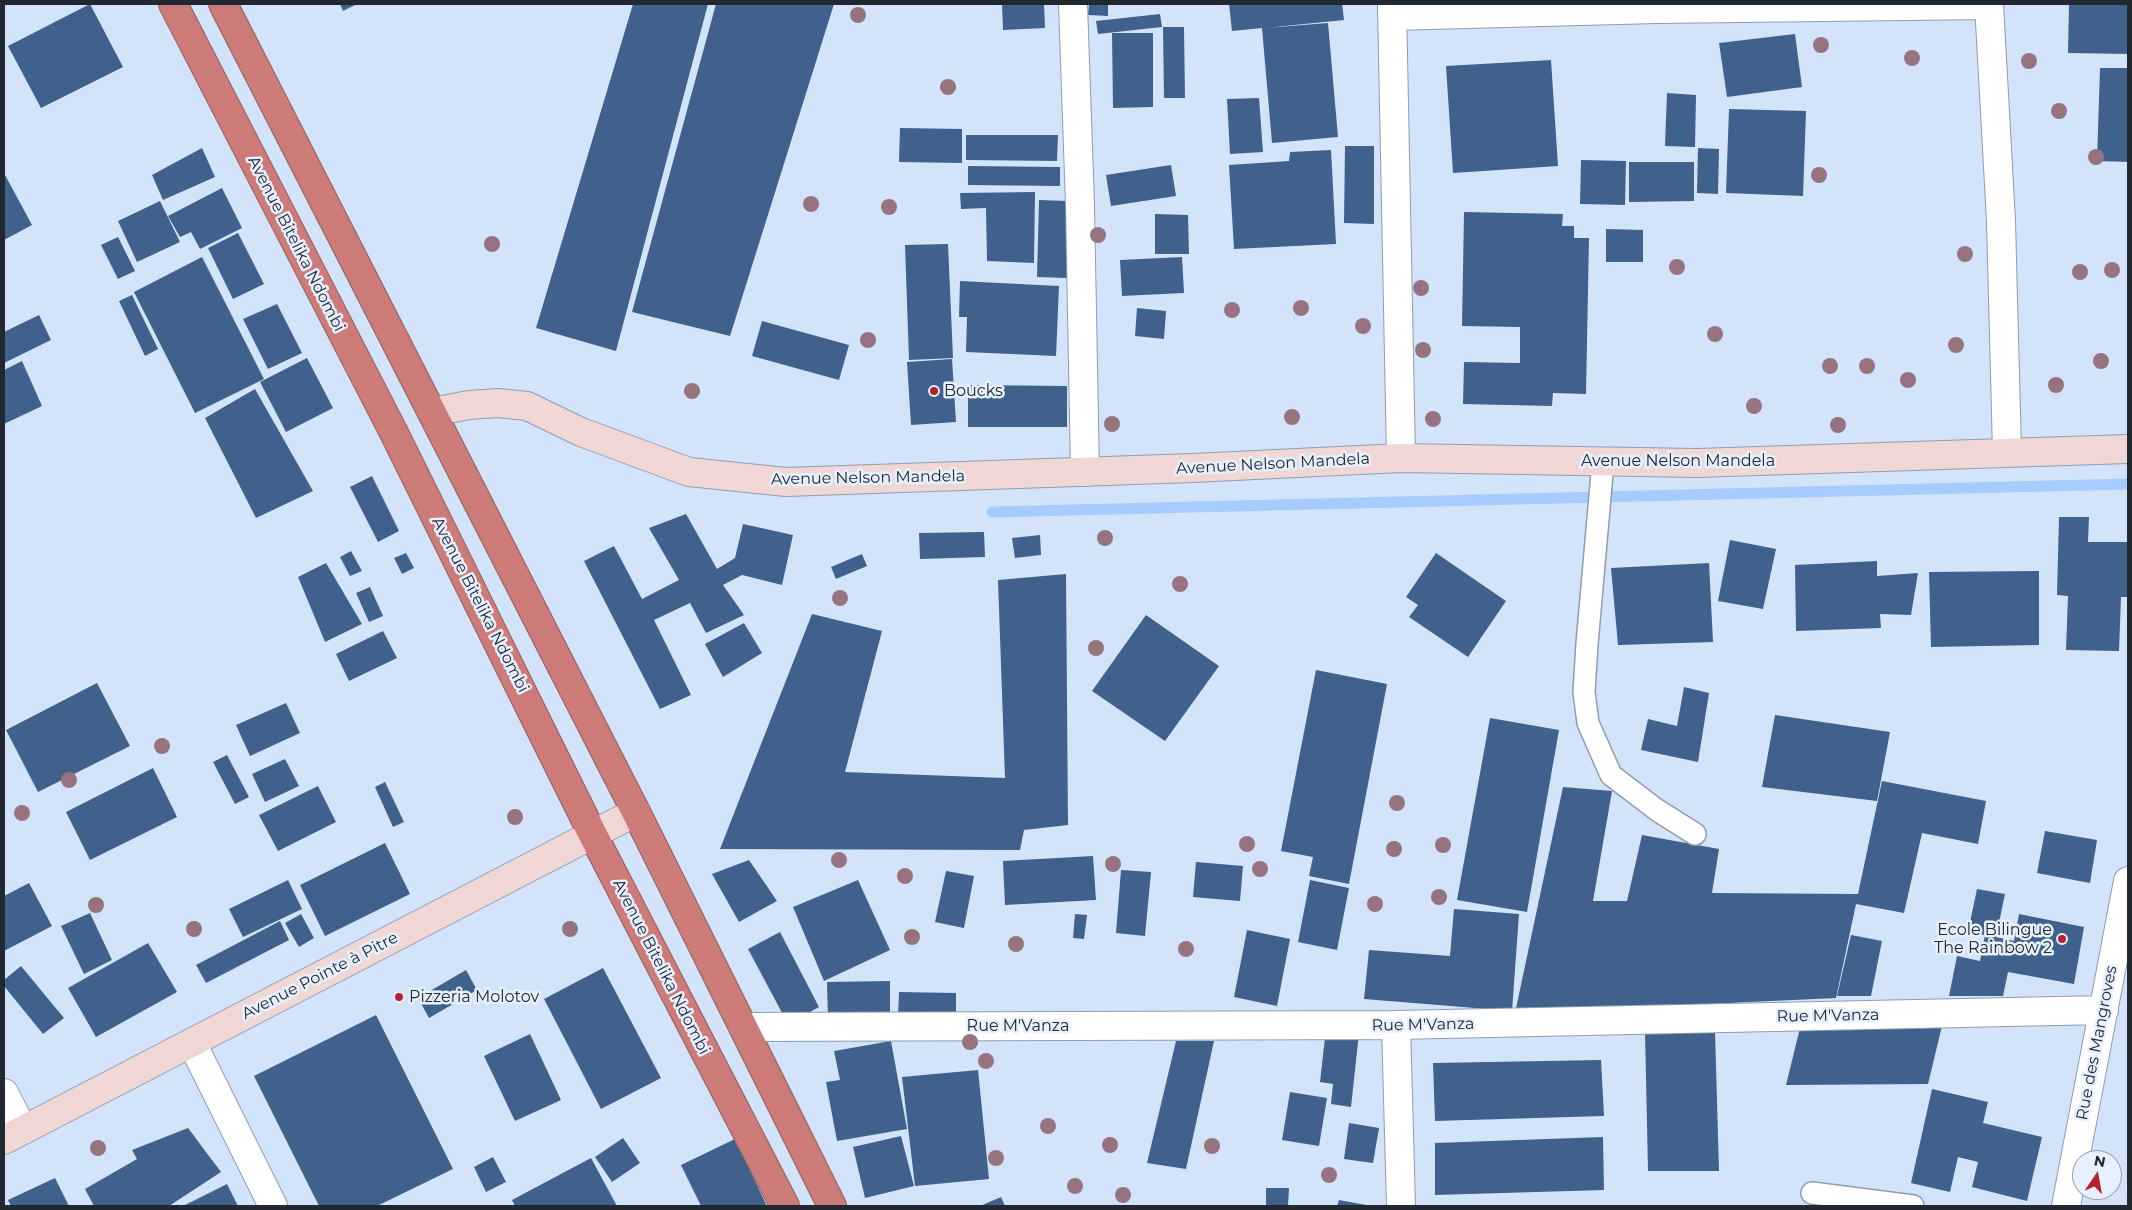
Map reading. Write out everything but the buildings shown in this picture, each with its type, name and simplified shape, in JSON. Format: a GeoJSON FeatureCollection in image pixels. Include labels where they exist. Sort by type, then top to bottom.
{"type":"FeatureCollection","features":[{"type":"Feature","properties":{"kind":"highway","name":"Avenue Bitelika Ndombi"},"geometry":{"type":"LineString","coordinates":[[172,4],[397,440],[594,835],[785,1206]]}},
{"type":"Feature","properties":{"kind":"highway"},"geometry":{"type":"LineString","coordinates":[[224,4],[636,812],[832,1206]]}},
{"type":"Feature","properties":{"kind":"street"},"geometry":{"type":"LineString","coordinates":[[1073,4],[1080,205],[1085,472]]}},
{"type":"Feature","properties":{"kind":"street"},"geometry":{"type":"LineString","coordinates":[[1401,458],[1392,10],[1657,9],[1989,4],[2001,221],[2007,452]]}},
{"type":"Feature","properties":{"kind":"street","name":"Avenue Nelson Mandela"},"geometry":{"type":"LineString","coordinates":[[432,412],[469,405],[498,403],[527,406],[581,432],[689,472],[786,482],[1085,472],[1401,458],[1697,463],[2128,449]]}},
{"type":"Feature","properties":{"kind":"street","name":"Avenue Pointe à Pitre"},"geometry":{"type":"LineString","coordinates":[[14,1135],[636,812]]}},
{"type":"Feature","properties":{"kind":"street","name":"Rue des Mangroves"},"geometry":{"type":"LineString","coordinates":[[2066,1206],[2128,881]]}},
{"type":"Feature","properties":{"kind":"street","name":"Rue M'Vanza"},"geometry":{"type":"LineString","coordinates":[[743,1026],[1396,1025],[2104,1010]]}},
{"type":"Feature","properties":{"kind":"street"},"geometry":{"type":"LineString","coordinates":[[1396,1025],[1401,1206]]}},
{"type":"Feature","properties":{"kind":"street"},"geometry":{"type":"LineString","coordinates":[[192,1043],[273,1206]]}},
{"type":"Feature","properties":{"kind":"street"},"geometry":{"type":"LineString","coordinates":[[4,1093],[14,1135]]}},
{"type":"Feature","properties":{"kind":"lane"},"geometry":{"type":"LineString","coordinates":[[1603,462],[1584,692],[1588,723],[1611,775],[1657,810],[1695,834]]}},
{"type":"Feature","properties":{"kind":"lane"},"geometry":{"type":"LineString","coordinates":[[1812,1193],[1913,1206]]}},
{"type":"Feature","properties":{"kind":"waterway"},"geometry":{"type":"LineString","coordinates":[[992,512],[2128,484]]}},
{"type":"Feature","properties":{"kind":"place","name":"Boucks"},"geometry":{"type":"Point","coordinates":[934,391]}},
{"type":"Feature","properties":{"kind":"place","name":"Ecole Bilingue The Rainbow 2"},"geometry":{"type":"Point","coordinates":[2062,939]}},
{"type":"Feature","properties":{"kind":"place","name":"Pizzeria Molotov"},"geometry":{"type":"Point","coordinates":[399,997]}}]}
